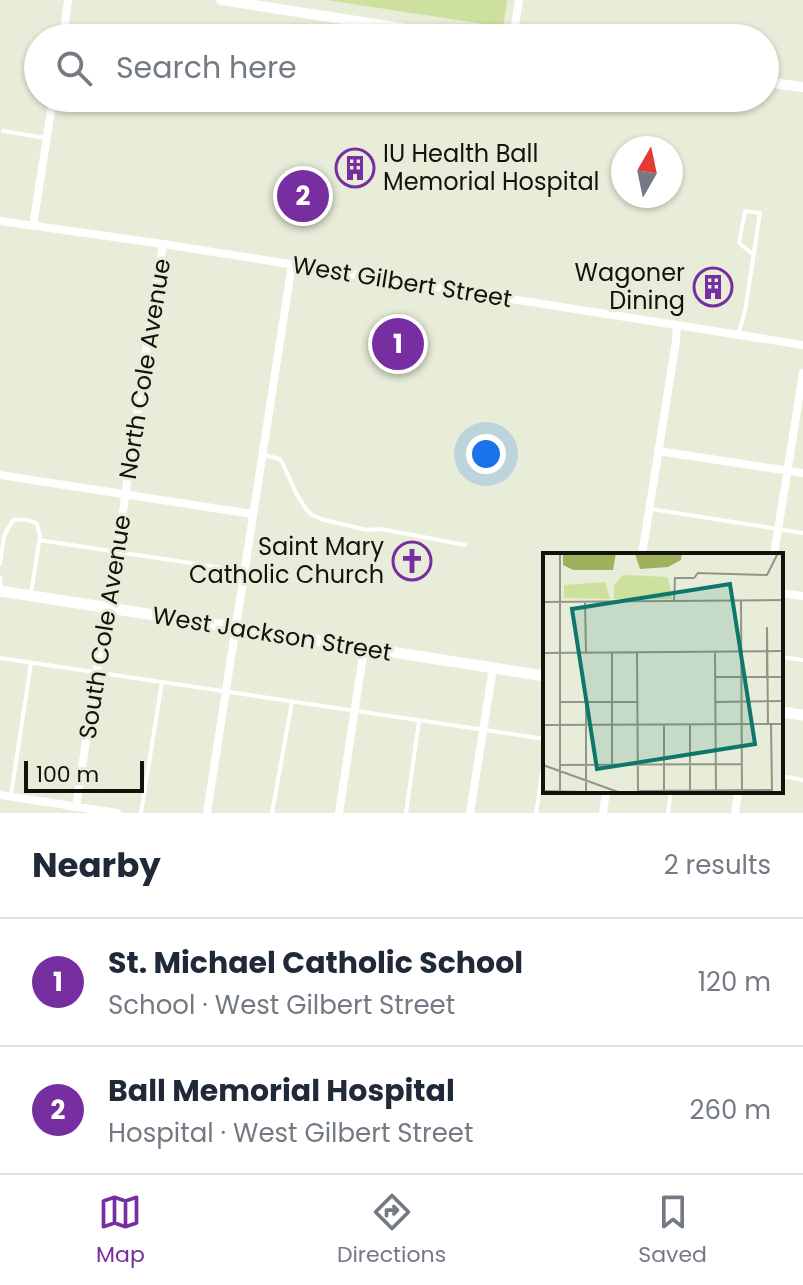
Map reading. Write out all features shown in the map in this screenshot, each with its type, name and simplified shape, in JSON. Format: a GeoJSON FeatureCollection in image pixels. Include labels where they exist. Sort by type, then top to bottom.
{"type":"FeatureCollection","features":[{"type":"Feature","properties":{"kind":"main road","name":"West Jackson Street"},"geometry":{"type":"LineString","coordinates":[[1,591],[543,676]]}},
{"type":"Feature","properties":{"kind":"main road"},"geometry":{"type":"LineString","coordinates":[[783,712],[803,715]]}},
{"type":"Feature","properties":{"kind":"street"},"geometry":{"type":"LineString","coordinates":[[65,24],[68,0]]}},
{"type":"Feature","properties":{"kind":"street"},"geometry":{"type":"LineString","coordinates":[[221,0],[376,24]]}},
{"type":"Feature","properties":{"kind":"street"},"geometry":{"type":"LineString","coordinates":[[515,24],[519,0]]}},
{"type":"Feature","properties":{"kind":"street"},"geometry":{"type":"LineString","coordinates":[[779,84],[803,87]]}},
{"type":"Feature","properties":{"kind":"street"},"geometry":{"type":"LineString","coordinates":[[33,226],[51,112]]}},
{"type":"Feature","properties":{"kind":"street","name":"West Gilbert Street"},"geometry":{"type":"LineString","coordinates":[[0,221],[803,345]]}},
{"type":"Feature","properties":{"kind":"street","name":"North Cole Avenue"},"geometry":{"type":"LineString","coordinates":[[126,494],[163,244]]}},
{"type":"Feature","properties":{"kind":"street"},"geometry":{"type":"LineString","coordinates":[[207,813],[292,264]]}},
{"type":"Feature","properties":{"kind":"street"},"geometry":{"type":"LineString","coordinates":[[642,553],[677,325]]}},
{"type":"Feature","properties":{"kind":"street"},"geometry":{"type":"LineString","coordinates":[[774,553],[803,373]]}},
{"type":"Feature","properties":{"kind":"street"},"geometry":{"type":"LineString","coordinates":[[658,451],[803,473]]}},
{"type":"Feature","properties":{"kind":"street"},"geometry":{"type":"LineString","coordinates":[[0,475],[252,514]]}},
{"type":"Feature","properties":{"kind":"street","name":"South Cole Avenue"},"geometry":{"type":"LineString","coordinates":[[76,810],[126,494]]}},
{"type":"Feature","properties":{"kind":"street"},"geometry":{"type":"LineString","coordinates":[[783,593],[803,596]]}},
{"type":"Feature","properties":{"kind":"street"},"geometry":{"type":"LineString","coordinates":[[339,813],[364,649]]}},
{"type":"Feature","properties":{"kind":"street"},"geometry":{"type":"LineString","coordinates":[[470,813],[493,668]]}},
{"type":"Feature","properties":{"kind":"street"},"geometry":{"type":"LineString","coordinates":[[603,813],[606,793]]}},
{"type":"Feature","properties":{"kind":"street"},"geometry":{"type":"LineString","coordinates":[[735,813],[738,793]]}},
{"type":"Feature","properties":{"kind":"street"},"geometry":{"type":"LineString","coordinates":[[0,795],[76,810],[117,813]]}},
{"type":"Feature","properties":{"kind":"lane"},"geometry":{"type":"LineString","coordinates":[[3,131],[46,138]]}},
{"type":"Feature","properties":{"kind":"lane"},"geometry":{"type":"LineString","coordinates":[[738,335],[745,311],[754,255],[760,213],[745,211],[739,243],[754,255]]}},
{"type":"Feature","properties":{"kind":"lane"},"geometry":{"type":"LineString","coordinates":[[262,455],[280,459],[312,515],[367,530],[381,529],[465,545]]}},
{"type":"Feature","properties":{"kind":"lane"},"geometry":{"type":"LineString","coordinates":[[649,509],[803,533]]}},
{"type":"Feature","properties":{"kind":"lane"},"geometry":{"type":"LineString","coordinates":[[0,564],[2,536],[13,520],[37,524],[40,530],[30,596]]}},
{"type":"Feature","properties":{"kind":"lane"},"geometry":{"type":"LineString","coordinates":[[39,540],[243,571]]}},
{"type":"Feature","properties":{"kind":"lane"},"geometry":{"type":"LineString","coordinates":[[0,577],[1,591]]}},
{"type":"Feature","properties":{"kind":"lane"},"geometry":{"type":"LineString","coordinates":[[783,657],[803,660]]}},
{"type":"Feature","properties":{"kind":"lane"},"geometry":{"type":"LineString","coordinates":[[0,658],[543,739]]}},
{"type":"Feature","properties":{"kind":"lane"},"geometry":{"type":"LineString","coordinates":[[10,797],[31,663]]}},
{"type":"Feature","properties":{"kind":"lane"},"geometry":{"type":"LineString","coordinates":[[141,813],[162,682]]}},
{"type":"Feature","properties":{"kind":"lane"},"geometry":{"type":"LineString","coordinates":[[272,813],[292,702]]}},
{"type":"Feature","properties":{"kind":"lane"},"geometry":{"type":"LineString","coordinates":[[406,813],[419,721]]}},
{"type":"Feature","properties":{"kind":"lane"},"geometry":{"type":"LineString","coordinates":[[536,813],[543,767]]}},
{"type":"Feature","properties":{"kind":"lane"},"geometry":{"type":"LineString","coordinates":[[783,776],[803,780]]}},
{"type":"Feature","properties":{"kind":"lane"},"geometry":{"type":"LineString","coordinates":[[668,813],[671,793]]}},
{"type":"Feature","properties":{"kind":"green space"},"geometry":{"type":"Polygon","coordinates":[[[327,0],[507,0],[503,24],[483,24],[327,0]]]}},
{"type":"Feature","properties":{"kind":"place","name":"IU Health Ball Memorial Hospital"},"geometry":{"type":"Point","coordinates":[355,168]}},
{"type":"Feature","properties":{"kind":"place","name":"Ball Memorial Hospital"},"geometry":{"type":"Point","coordinates":[303,196]}},
{"type":"Feature","properties":{"kind":"place","name":"Wagoner Dining"},"geometry":{"type":"Point","coordinates":[713,287]}},
{"type":"Feature","properties":{"kind":"place","name":"St. Michael Catholic School"},"geometry":{"type":"Point","coordinates":[398,344]}},
{"type":"Feature","properties":{"kind":"place","name":"Saint Mary Catholic Church"},"geometry":{"type":"Point","coordinates":[412,561]}}]}
